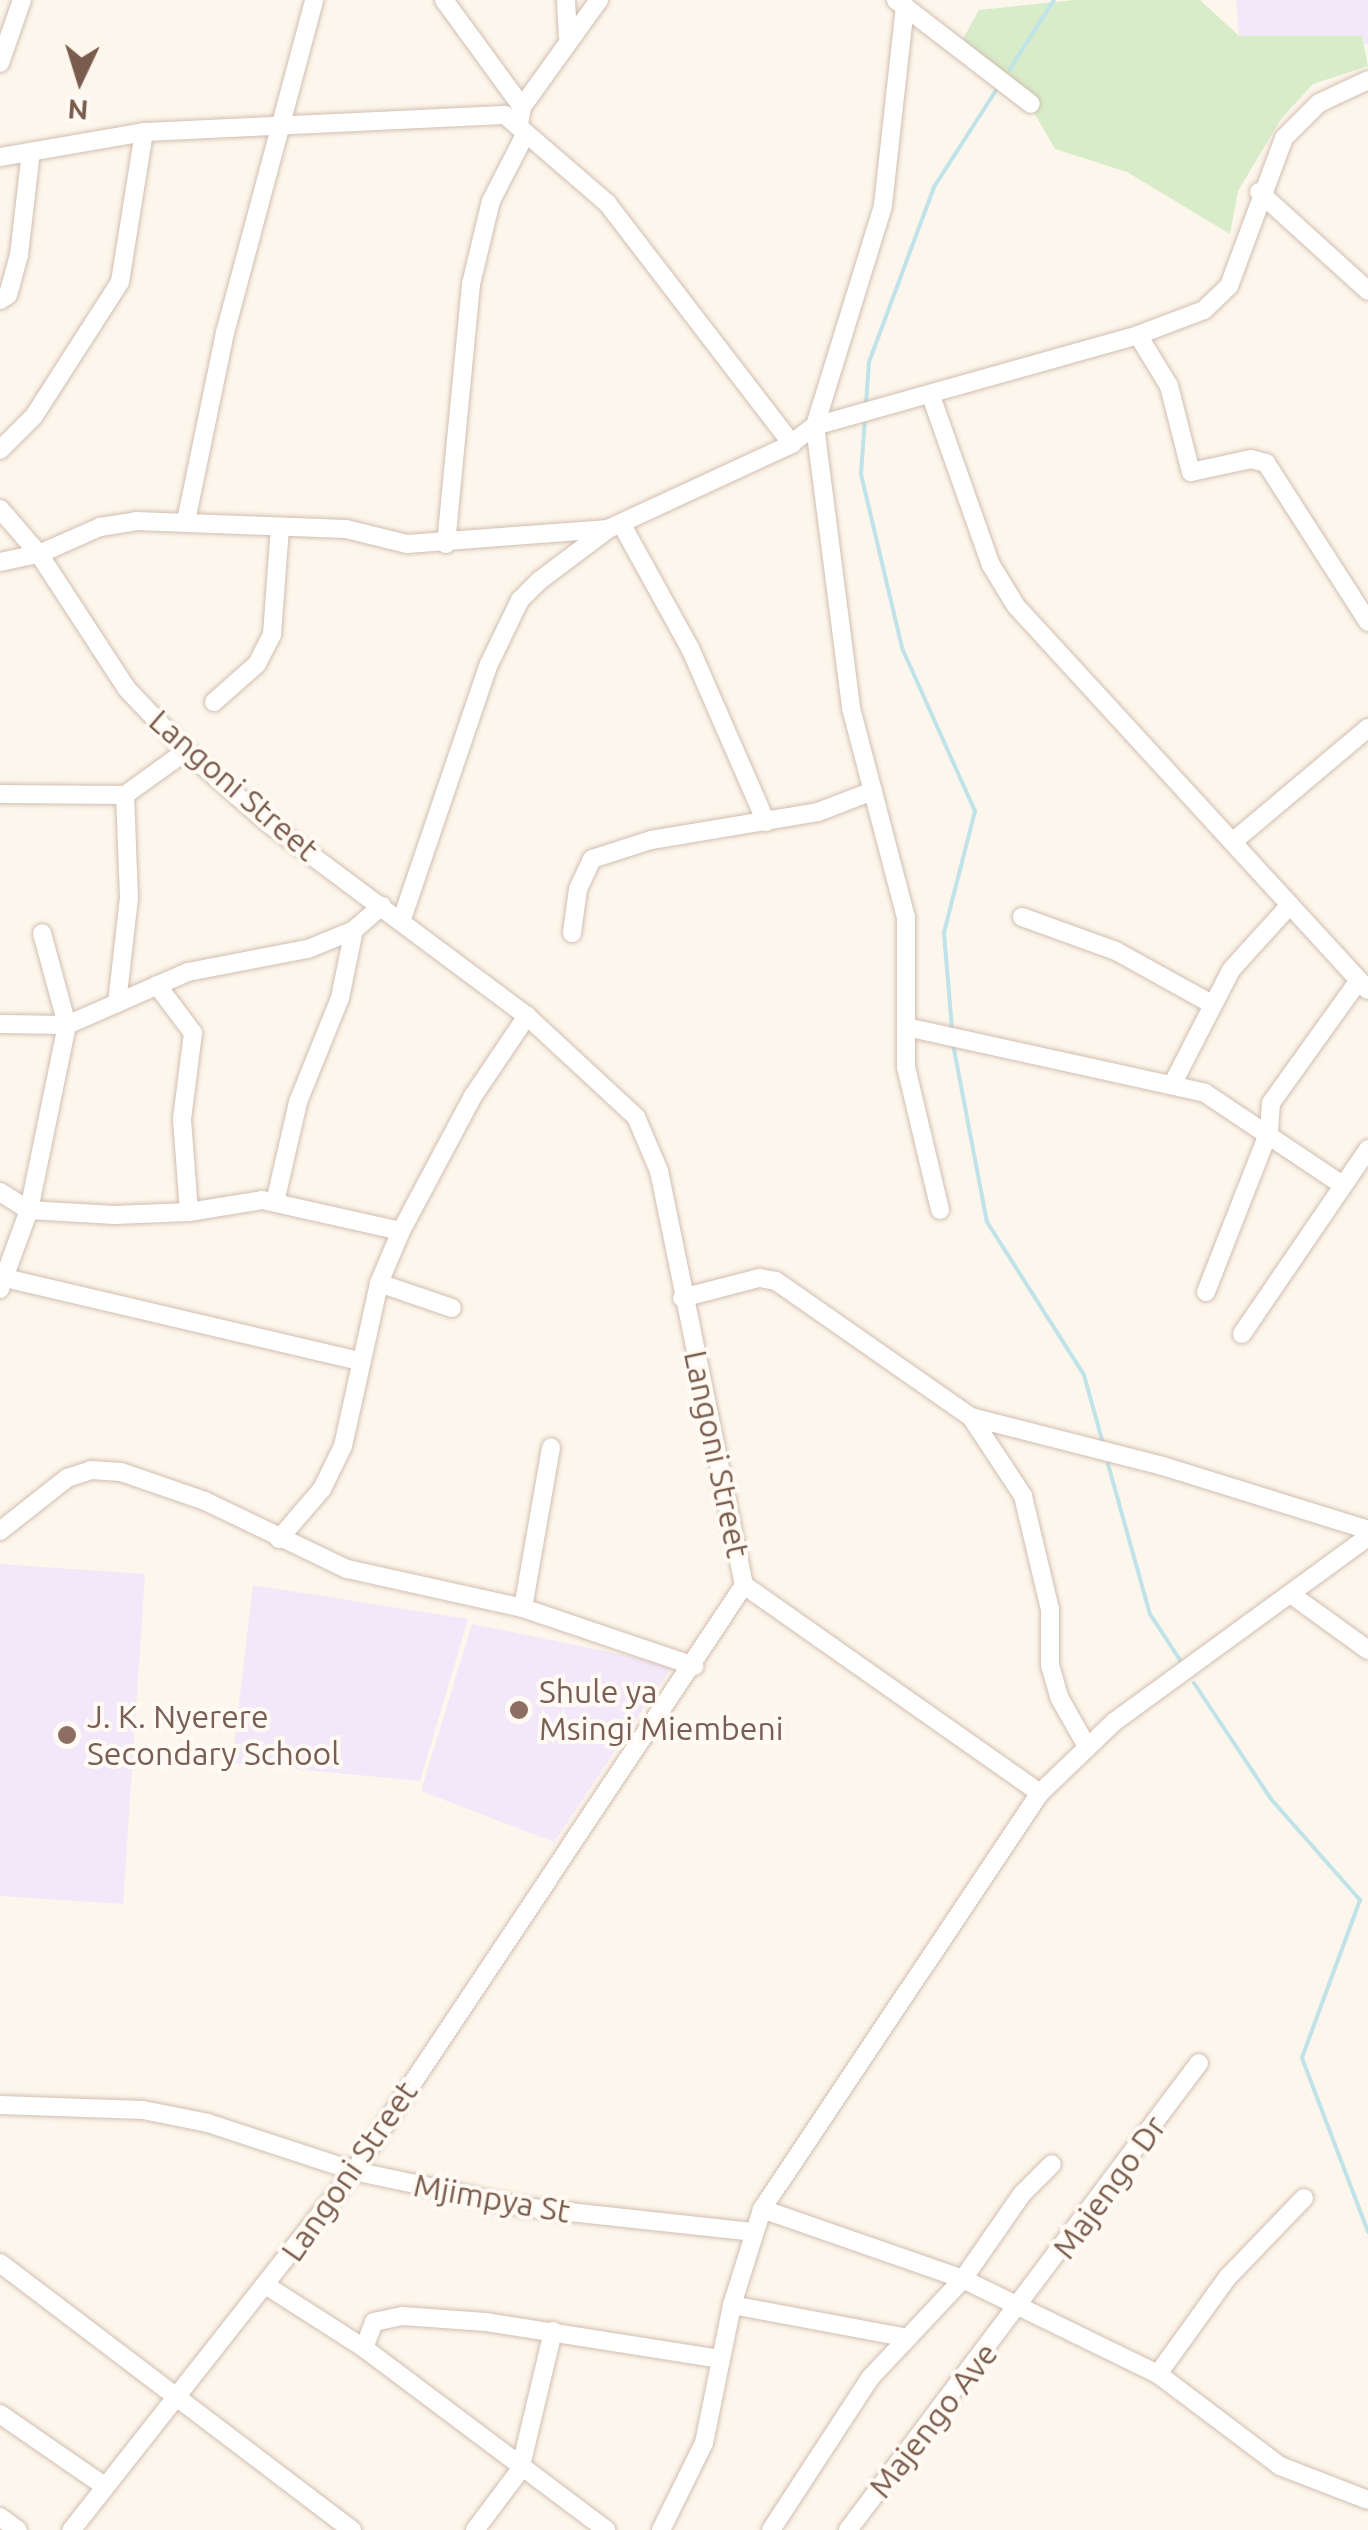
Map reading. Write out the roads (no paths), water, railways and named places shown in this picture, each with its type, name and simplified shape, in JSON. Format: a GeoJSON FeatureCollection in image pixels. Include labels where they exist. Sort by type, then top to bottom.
{"type":"FeatureCollection","features":[{"type":"Feature","properties":{"kind":"street"},"geometry":{"type":"LineString","coordinates":[[0,63],[22,0]]}},
{"type":"Feature","properties":{"kind":"street"},"geometry":{"type":"LineString","coordinates":[[186,521],[225,332],[314,0]]}},
{"type":"Feature","properties":{"kind":"street"},"geometry":{"type":"LineString","coordinates":[[444,0],[523,121],[607,203],[792,444]]}},
{"type":"Feature","properties":{"kind":"street"},"geometry":{"type":"LineString","coordinates":[[566,0],[568,37]]}},
{"type":"Feature","properties":{"kind":"street"},"geometry":{"type":"LineString","coordinates":[[446,544],[470,284],[491,201],[523,121],[568,37],[598,0]]}},
{"type":"Feature","properties":{"kind":"street"},"geometry":{"type":"LineString","coordinates":[[900,3],[1031,104]]}},
{"type":"Feature","properties":{"kind":"street"},"geometry":{"type":"LineString","coordinates":[[900,3],[883,206],[816,426],[851,708],[906,917],[906,1067],[940,1210]]}},
{"type":"Feature","properties":{"kind":"street"},"geometry":{"type":"LineString","coordinates":[[402,919],[489,664],[520,600],[615,527],[792,444],[816,426],[1138,335],[1218,299],[1228,286],[1259,192],[1295,125],[1332,94],[1368,80]]}},
{"type":"Feature","properties":{"kind":"street"},"geometry":{"type":"LineString","coordinates":[[0,157],[144,132],[477,113],[523,121]]}},
{"type":"Feature","properties":{"kind":"street"},"geometry":{"type":"LineString","coordinates":[[0,450],[55,387],[120,282],[144,132]]}},
{"type":"Feature","properties":{"kind":"street"},"geometry":{"type":"LineString","coordinates":[[0,300],[8,294],[19,256],[32,152]]}},
{"type":"Feature","properties":{"kind":"street"},"geometry":{"type":"LineString","coordinates":[[1259,192],[1368,290]]}},
{"type":"Feature","properties":{"kind":"street"},"geometry":{"type":"LineString","coordinates":[[1138,335],[1169,386],[1191,472],[1251,459],[1266,463],[1368,622]]}},
{"type":"Feature","properties":{"kind":"street"},"geometry":{"type":"LineString","coordinates":[[931,396],[991,566],[1016,606],[1134,741],[1234,840],[1363,985],[1271,1103],[1270,1131],[1206,1292]]}},
{"type":"Feature","properties":{"kind":"street","name":"Langoni Street"},"geometry":{"type":"LineString","coordinates":[[0,509],[39,554],[127,689],[186,751],[268,823],[402,919],[527,1016],[636,1117],[659,1171],[682,1298],[744,1585],[694,1666],[354,2171],[267,2286],[103,2484],[70,2530]]}},
{"type":"Feature","properties":{"kind":"street"},"geometry":{"type":"LineString","coordinates":[[0,562],[39,554],[100,526],[186,521],[346,528],[407,544],[446,544],[492,534],[615,527]]}},
{"type":"Feature","properties":{"kind":"street"},"geometry":{"type":"LineString","coordinates":[[615,527],[676,618],[766,822]]}},
{"type":"Feature","properties":{"kind":"street"},"geometry":{"type":"LineString","coordinates":[[214,702],[257,664],[272,634],[280,528]]}},
{"type":"Feature","properties":{"kind":"street"},"geometry":{"type":"LineString","coordinates":[[1234,840],[1368,728]]}},
{"type":"Feature","properties":{"kind":"street"},"geometry":{"type":"LineString","coordinates":[[0,794],[124,795],[186,751]]}},
{"type":"Feature","properties":{"kind":"street"},"geometry":{"type":"LineString","coordinates":[[572,933],[578,888],[592,859],[651,840],[818,812],[873,791]]}},
{"type":"Feature","properties":{"kind":"street"},"geometry":{"type":"LineString","coordinates":[[117,1003],[129,898],[124,795]]}},
{"type":"Feature","properties":{"kind":"street"},"geometry":{"type":"LineString","coordinates":[[1173,1083],[1210,1004],[1242,955],[1290,905]]}},
{"type":"Feature","properties":{"kind":"street"},"geometry":{"type":"LineString","coordinates":[[0,1024],[67,1025],[188,972],[280,959],[354,930],[382,906]]}},
{"type":"Feature","properties":{"kind":"street"},"geometry":{"type":"LineString","coordinates":[[1022,917],[1116,952],[1210,1004]]}},
{"type":"Feature","properties":{"kind":"street"},"geometry":{"type":"LineString","coordinates":[[275,1202],[298,1102],[340,998],[354,930]]}},
{"type":"Feature","properties":{"kind":"street"},"geometry":{"type":"LineString","coordinates":[[42,933],[67,1025],[29,1210],[2,1284],[360,1361]]}},
{"type":"Feature","properties":{"kind":"street"},"geometry":{"type":"LineString","coordinates":[[157,985],[194,1033],[182,1118],[189,1212]]}},
{"type":"Feature","properties":{"kind":"street"},"geometry":{"type":"LineString","coordinates":[[279,1540],[322,1489],[343,1446],[379,1283],[401,1231],[472,1096],[527,1016]]}},
{"type":"Feature","properties":{"kind":"street"},"geometry":{"type":"LineString","coordinates":[[906,1027],[1205,1093],[1270,1131],[1341,1184]]}},
{"type":"Feature","properties":{"kind":"street"},"geometry":{"type":"LineString","coordinates":[[1242,1334],[1368,1149]]}},
{"type":"Feature","properties":{"kind":"street"},"geometry":{"type":"LineString","coordinates":[[0,1192],[29,1210],[189,1212],[275,1202],[401,1231]]}},
{"type":"Feature","properties":{"kind":"street"},"geometry":{"type":"LineString","coordinates":[[682,1298],[759,1278],[776,1281],[971,1417],[1162,1466],[1368,1534]]}},
{"type":"Feature","properties":{"kind":"street"},"geometry":{"type":"LineString","coordinates":[[379,1283],[452,1308]]}},
{"type":"Feature","properties":{"kind":"street"},"geometry":{"type":"LineString","coordinates":[[971,1417],[1023,1496],[1050,1609],[1050,1665],[1059,1698],[1086,1745]]}},
{"type":"Feature","properties":{"kind":"street"},"geometry":{"type":"LineString","coordinates":[[523,1608],[551,1447]]}},
{"type":"Feature","properties":{"kind":"street"},"geometry":{"type":"LineString","coordinates":[[0,1531],[67,1478],[91,1470],[165,1485],[347,1569],[523,1608],[694,1666]]}},
{"type":"Feature","properties":{"kind":"street"},"geometry":{"type":"LineString","coordinates":[[660,2530],[704,2443],[732,2306],[762,2209],[1040,1793],[1086,1745],[1292,1595],[1368,1534]]}},
{"type":"Feature","properties":{"kind":"street"},"geometry":{"type":"LineString","coordinates":[[744,1585],[1040,1793]]}},
{"type":"Feature","properties":{"kind":"street"},"geometry":{"type":"LineString","coordinates":[[1292,1595],[1368,1650]]}},
{"type":"Feature","properties":{"kind":"street","name":"Majengo Dr"},"geometry":{"type":"LineString","coordinates":[[1017,2311],[1199,2063]]}},
{"type":"Feature","properties":{"kind":"street","name":"Mjimpya St"},"geometry":{"type":"LineString","coordinates":[[0,2105],[143,2110],[354,2171],[555,2212],[753,2232]]}},
{"type":"Feature","properties":{"kind":"street"},"geometry":{"type":"LineString","coordinates":[[771,2530],[903,2337],[962,2279],[1022,2194],[1052,2164]]}},
{"type":"Feature","properties":{"kind":"street"},"geometry":{"type":"LineString","coordinates":[[1158,2374],[1228,2278],[1304,2198]]}},
{"type":"Feature","properties":{"kind":"street"},"geometry":{"type":"LineString","coordinates":[[762,2209],[962,2279],[1017,2311],[1158,2374],[1217,2414],[1265,2457],[1368,2500]]}},
{"type":"Feature","properties":{"kind":"street"},"geometry":{"type":"LineString","coordinates":[[0,2263],[352,2530]]}},
{"type":"Feature","properties":{"kind":"street"},"geometry":{"type":"LineString","coordinates":[[267,2286],[364,2348],[520,2470],[606,2530]]}},
{"type":"Feature","properties":{"kind":"street"},"geometry":{"type":"LineString","coordinates":[[732,2306],[903,2337]]}},
{"type":"Feature","properties":{"kind":"street","name":"Majengo Ave"},"geometry":{"type":"LineString","coordinates":[[848,2530],[1017,2311]]}},
{"type":"Feature","properties":{"kind":"street"},"geometry":{"type":"LineString","coordinates":[[364,2348],[374,2322],[402,2316],[553,2331],[720,2359]]}},
{"type":"Feature","properties":{"kind":"street"},"geometry":{"type":"LineString","coordinates":[[475,2530],[520,2470],[553,2331]]}},
{"type":"Feature","properties":{"kind":"street"},"geometry":{"type":"LineString","coordinates":[[0,2414],[103,2484]]}},
{"type":"Feature","properties":{"kind":"street"},"geometry":{"type":"LineString","coordinates":[[0,2516],[18,2530]]}},
{"type":"Feature","properties":{"kind":"waterway"},"geometry":{"type":"LineString","coordinates":[[1010,69],[1054,0]]}},
{"type":"Feature","properties":{"kind":"waterway"},"geometry":{"type":"LineString","coordinates":[[866,404],[869,362],[934,187],[997,89]]}},
{"type":"Feature","properties":{"kind":"waterway"},"geometry":{"type":"LineString","coordinates":[[865,418],[861,474],[902,648],[975,811],[944,933],[952,1029]]}},
{"type":"Feature","properties":{"kind":"waterway"},"geometry":{"type":"LineString","coordinates":[[953,1044],[987,1222],[1084,1375],[1102,1440]]}},
{"type":"Feature","properties":{"kind":"waterway"},"geometry":{"type":"LineString","coordinates":[[1108,1464],[1150,1614],[1182,1663]]}},
{"type":"Feature","properties":{"kind":"waterway"},"geometry":{"type":"LineString","coordinates":[[1194,1683],[1271,1799],[1360,1900],[1302,2058],[1368,2232]]}},
{"type":"Feature","properties":{"kind":"place","name":"Shule ya Msingi Miembeni"},"geometry":{"type":"Point","coordinates":[519,1710]}},
{"type":"Feature","properties":{"kind":"place","name":"J. K. Nyerere Secondary School"},"geometry":{"type":"Point","coordinates":[67,1735]}}]}
